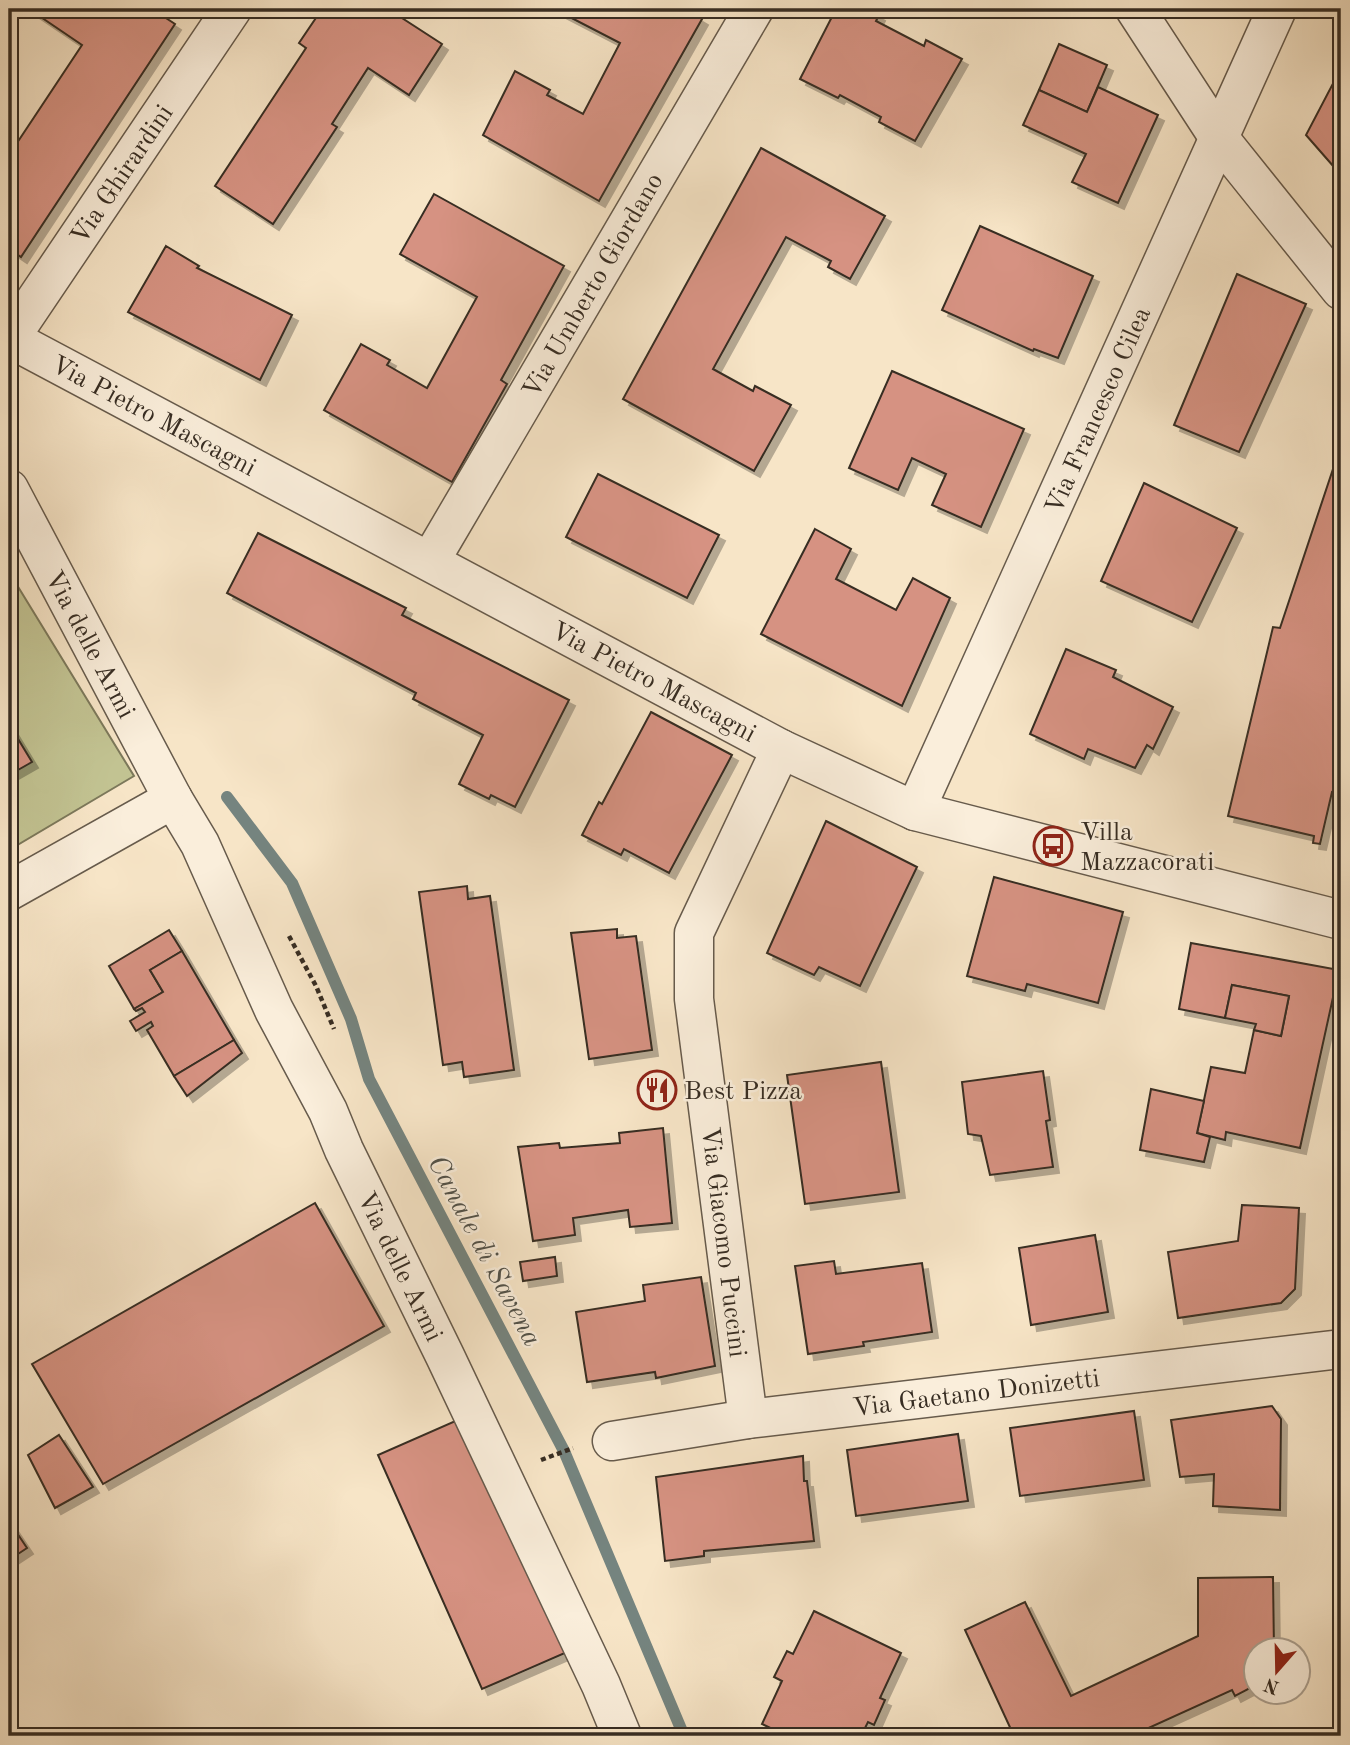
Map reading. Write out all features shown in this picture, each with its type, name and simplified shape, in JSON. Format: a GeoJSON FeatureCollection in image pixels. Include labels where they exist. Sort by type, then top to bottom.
{"type":"FeatureCollection","features":[{"type":"Feature","properties":{"kind":"street","name":"Via Ghirardini"},"geometry":{"type":"LineString","coordinates":[[9,338],[232,9]]}},
{"type":"Feature","properties":{"kind":"street","name":"Via Umberto Giordano"},"geometry":{"type":"LineString","coordinates":[[430,561],[754,9]]}},
{"type":"Feature","properties":{"kind":"street"},"geometry":{"type":"LineString","coordinates":[[1135,9],[1219,138],[1341,290]]}},
{"type":"Feature","properties":{"kind":"street","name":"Via Francesco Cilea"},"geometry":{"type":"LineString","coordinates":[[915,811],[1277,9]]}},
{"type":"Feature","properties":{"kind":"street","name":"Via Pietro Mascagni"},"geometry":{"type":"LineString","coordinates":[[9,338],[780,749],[915,811],[1341,920]]}},
{"type":"Feature","properties":{"kind":"street","name":"Via delle Armi"},"geometry":{"type":"LineString","coordinates":[[9,489],[173,799],[200,844],[274,1010],[328,1111],[344,1150],[452,1369],[601,1685],[622,1736]]}},
{"type":"Feature","properties":{"kind":"street","name":"Via Giacomo Puccini"},"geometry":{"type":"LineString","coordinates":[[748,1419],[694,999],[694,933],[780,749]]}},
{"type":"Feature","properties":{"kind":"street"},"geometry":{"type":"LineString","coordinates":[[9,891],[173,799]]}},
{"type":"Feature","properties":{"kind":"street","name":"Via Gaetano Donizetti"},"geometry":{"type":"LineString","coordinates":[[612,1441],[748,1419],[1341,1349]]}},
{"type":"Feature","properties":{"kind":"path"},"geometry":{"type":"LineString","coordinates":[[541,1460],[564,1451]]}},
{"type":"Feature","properties":{"kind":"green space"},"geometry":{"type":"Polygon","coordinates":[[[9,572],[134,776],[9,850],[9,572]]]}},
{"type":"Feature","properties":{"kind":"building"},"geometry":{"type":"Polygon","coordinates":[[[29,9],[152,9],[175,24],[21,257],[9,249],[9,155],[82,45],[29,9]]]}},
{"type":"Feature","properties":{"kind":"building"},"geometry":{"type":"Polygon","coordinates":[[[322,9],[388,9],[442,44],[409,95],[368,68],[332,124],[337,127],[273,224],[215,186],[306,48],[299,43],[322,9]]]}},
{"type":"Feature","properties":{"kind":"building"},"geometry":{"type":"Polygon","coordinates":[[[685,9],[702,19],[599,201],[483,135],[515,71],[550,90],[547,95],[583,114],[620,43],[558,11],[685,9]]]}},
{"type":"Feature","properties":{"kind":"building"},"geometry":{"type":"Polygon","coordinates":[[[836,9],[868,9],[879,15],[876,21],[924,46],[926,40],[962,59],[915,141],[879,122],[881,117],[840,95],[838,98],[800,79],[836,9]]]}},
{"type":"Feature","properties":{"kind":"building"},"geometry":{"type":"Polygon","coordinates":[[[1059,44],[1107,65],[1087,112],[1039,90],[1059,44]]]}},
{"type":"Feature","properties":{"kind":"building"},"geometry":{"type":"Polygon","coordinates":[[[1339,72],[1341,73],[1341,175],[1306,135],[1339,72]]]}},
{"type":"Feature","properties":{"kind":"building"},"geometry":{"type":"Polygon","coordinates":[[[1098,87],[1158,115],[1118,203],[1072,182],[1086,154],[1023,125],[1039,90],[1087,112],[1098,87]]]}},
{"type":"Feature","properties":{"kind":"building"},"geometry":{"type":"Polygon","coordinates":[[[761,148],[885,216],[850,279],[828,267],[831,261],[786,237],[713,369],[753,391],[755,386],[791,405],[754,471],[623,399],[761,148]]]}},
{"type":"Feature","properties":{"kind":"building"},"geometry":{"type":"Polygon","coordinates":[[[434,194],[564,266],[501,380],[507,384],[452,482],[324,410],[361,344],[390,360],[387,365],[427,388],[477,297],[400,254],[434,194]]]}},
{"type":"Feature","properties":{"kind":"building"},"geometry":{"type":"Polygon","coordinates":[[[980,226],[1093,276],[1058,358],[1034,349],[1033,351],[942,310],[980,226]]]}},
{"type":"Feature","properties":{"kind":"building"},"geometry":{"type":"Polygon","coordinates":[[[166,246],[199,266],[197,268],[292,315],[260,380],[128,312],[166,246]]]}},
{"type":"Feature","properties":{"kind":"building"},"geometry":{"type":"Polygon","coordinates":[[[1237,274],[1306,304],[1239,452],[1174,425],[1237,274]]]}},
{"type":"Feature","properties":{"kind":"building"},"geometry":{"type":"Polygon","coordinates":[[[892,371],[1024,429],[981,527],[932,505],[946,474],[912,458],[898,490],[849,468],[892,371]]]}},
{"type":"Feature","properties":{"kind":"building"},"geometry":{"type":"Polygon","coordinates":[[[1341,445],[1341,780],[1338,794],[1332,792],[1320,844],[1313,843],[1314,836],[1228,816],[1273,627],[1280,628],[1341,445]]]}},
{"type":"Feature","properties":{"kind":"building"},"geometry":{"type":"Polygon","coordinates":[[[598,474],[719,535],[687,598],[566,537],[598,474]]]}},
{"type":"Feature","properties":{"kind":"building"},"geometry":{"type":"Polygon","coordinates":[[[1144,483],[1237,528],[1192,622],[1101,581],[1144,483]]]}},
{"type":"Feature","properties":{"kind":"building"},"geometry":{"type":"Polygon","coordinates":[[[815,529],[851,549],[836,579],[896,610],[913,578],[950,598],[902,706],[761,634],[815,529]]]}},
{"type":"Feature","properties":{"kind":"building"},"geometry":{"type":"Polygon","coordinates":[[[258,533],[406,608],[402,615],[569,700],[515,807],[491,795],[489,799],[459,784],[483,735],[413,699],[416,693],[227,593],[258,533]]]}},
{"type":"Feature","properties":{"kind":"building"},"geometry":{"type":"Polygon","coordinates":[[[1066,649],[1116,670],[1113,677],[1173,707],[1153,749],[1147,745],[1135,768],[1088,749],[1084,759],[1030,734],[1066,649]]]}},
{"type":"Feature","properties":{"kind":"building"},"geometry":{"type":"Polygon","coordinates":[[[651,712],[732,755],[669,873],[624,849],[621,855],[582,835],[599,802],[602,804],[651,712]]]}},
{"type":"Feature","properties":{"kind":"building"},"geometry":{"type":"Polygon","coordinates":[[[9,724],[32,762],[9,775],[9,724]]]}},
{"type":"Feature","properties":{"kind":"building"},"geometry":{"type":"Polygon","coordinates":[[[826,821],[917,867],[860,986],[819,967],[814,975],[767,953],[826,821]]]}},
{"type":"Feature","properties":{"kind":"building"},"geometry":{"type":"Polygon","coordinates":[[[994,877],[1123,912],[1098,1003],[1027,984],[1025,991],[967,976],[994,877]]]}},
{"type":"Feature","properties":{"kind":"building"},"geometry":{"type":"Polygon","coordinates":[[[467,886],[468,899],[490,896],[514,1070],[464,1077],[462,1062],[443,1065],[419,892],[467,886]]]}},
{"type":"Feature","properties":{"kind":"building"},"geometry":{"type":"Polygon","coordinates":[[[617,929],[617,938],[636,936],[652,1050],[589,1059],[571,933],[617,929]]]}},
{"type":"Feature","properties":{"kind":"building"},"geometry":{"type":"Polygon","coordinates":[[[169,930],[182,951],[150,970],[163,992],[134,1009],[109,966],[169,930]]]}},
{"type":"Feature","properties":{"kind":"building"},"geometry":{"type":"Polygon","coordinates":[[[1191,943],[1339,970],[1300,1148],[1226,1132],[1225,1140],[1197,1133],[1211,1067],[1245,1073],[1254,1030],[1281,1036],[1289,996],[1232,985],[1225,1018],[1179,1009],[1191,943]]]}},
{"type":"Feature","properties":{"kind":"building"},"geometry":{"type":"Polygon","coordinates":[[[182,951],[234,1040],[174,1076],[147,1030],[153,1026],[151,1022],[136,1031],[130,1021],[145,1012],[142,1008],[136,1011],[134,1009],[163,992],[150,970],[182,951]]]}},
{"type":"Feature","properties":{"kind":"building"},"geometry":{"type":"Polygon","coordinates":[[[1232,985],[1289,996],[1281,1036],[1254,1030],[1256,1024],[1225,1018],[1232,985]]]}},
{"type":"Feature","properties":{"kind":"building"},"geometry":{"type":"Polygon","coordinates":[[[234,1040],[242,1053],[187,1096],[174,1076],[234,1040]]]}},
{"type":"Feature","properties":{"kind":"building"},"geometry":{"type":"Polygon","coordinates":[[[881,1062],[899,1192],[805,1204],[787,1075],[881,1062]]]}},
{"type":"Feature","properties":{"kind":"building"},"geometry":{"type":"Polygon","coordinates":[[[1043,1071],[1050,1120],[1046,1121],[1053,1167],[990,1175],[981,1136],[968,1134],[962,1082],[1043,1071]]]}},
{"type":"Feature","properties":{"kind":"building"},"geometry":{"type":"Polygon","coordinates":[[[1151,1089],[1204,1101],[1197,1133],[1210,1137],[1204,1162],[1140,1150],[1151,1089]]]}},
{"type":"Feature","properties":{"kind":"building"},"geometry":{"type":"Polygon","coordinates":[[[663,1128],[672,1223],[630,1227],[628,1210],[573,1218],[575,1235],[533,1241],[518,1147],[559,1143],[560,1148],[620,1143],[619,1133],[663,1128]]]}},
{"type":"Feature","properties":{"kind":"building"},"geometry":{"type":"Polygon","coordinates":[[[315,1203],[384,1326],[103,1484],[32,1364],[315,1203]]]}},
{"type":"Feature","properties":{"kind":"building"},"geometry":{"type":"Polygon","coordinates":[[[1242,1205],[1299,1208],[1295,1289],[1281,1303],[1178,1318],[1168,1252],[1238,1241],[1242,1205]]]}},
{"type":"Feature","properties":{"kind":"building"},"geometry":{"type":"Polygon","coordinates":[[[1095,1235],[1108,1312],[1031,1325],[1019,1248],[1095,1235]]]}},
{"type":"Feature","properties":{"kind":"building"},"geometry":{"type":"Polygon","coordinates":[[[555,1257],[557,1276],[523,1281],[520,1262],[555,1257]]]}},
{"type":"Feature","properties":{"kind":"building"},"geometry":{"type":"Polygon","coordinates":[[[834,1261],[836,1274],[922,1263],[932,1332],[863,1342],[864,1346],[808,1354],[795,1266],[834,1261]]]}},
{"type":"Feature","properties":{"kind":"building"},"geometry":{"type":"Polygon","coordinates":[[[701,1277],[715,1366],[656,1378],[655,1372],[587,1382],[576,1312],[645,1301],[643,1285],[701,1277]]]}},
{"type":"Feature","properties":{"kind":"building"},"geometry":{"type":"Polygon","coordinates":[[[1272,1406],[1281,1419],[1280,1510],[1213,1506],[1214,1474],[1180,1477],[1171,1420],[1272,1406]]]}},
{"type":"Feature","properties":{"kind":"building"},"geometry":{"type":"Polygon","coordinates":[[[1134,1411],[1144,1480],[1020,1496],[1010,1428],[1134,1411]]]}},
{"type":"Feature","properties":{"kind":"building"},"geometry":{"type":"Polygon","coordinates":[[[469,1415],[574,1649],[482,1689],[378,1455],[469,1415]]]}},
{"type":"Feature","properties":{"kind":"building"},"geometry":{"type":"Polygon","coordinates":[[[958,1434],[968,1501],[856,1516],[847,1450],[958,1434]]]}},
{"type":"Feature","properties":{"kind":"building"},"geometry":{"type":"Polygon","coordinates":[[[59,1435],[93,1487],[55,1508],[28,1455],[59,1435]]]}},
{"type":"Feature","properties":{"kind":"building"},"geometry":{"type":"Polygon","coordinates":[[[803,1456],[804,1481],[807,1481],[814,1541],[704,1551],[704,1556],[665,1561],[656,1477],[803,1456]]]}},
{"type":"Feature","properties":{"kind":"building"},"geometry":{"type":"Polygon","coordinates":[[[9,1521],[27,1548],[9,1560],[9,1521]]]}},
{"type":"Feature","properties":{"kind":"building"},"geometry":{"type":"Polygon","coordinates":[[[1273,1577],[1274,1636],[1242,1636],[1242,1692],[1235,1696],[1232,1690],[1131,1736],[1014,1736],[965,1630],[1025,1602],[1071,1696],[1198,1636],[1198,1578],[1273,1577]]]}},
{"type":"Feature","properties":{"kind":"building"},"geometry":{"type":"Polygon","coordinates":[[[814,1611],[901,1653],[880,1698],[885,1700],[874,1725],[868,1722],[861,1736],[787,1736],[762,1724],[782,1681],[774,1677],[787,1651],[793,1654],[814,1611]]]}},
{"type":"Feature","properties":{"kind":"waterway","name":"Canale di Savena"},"geometry":{"type":"LineString","coordinates":[[227,797],[292,883],[351,1019],[369,1079],[564,1451],[684,1736]]}},
{"type":"Feature","properties":{"kind":"place","name":"Villa Mazzacorati"},"geometry":{"type":"Point","coordinates":[1053,846]}},
{"type":"Feature","properties":{"kind":"place","name":"Best Pizza"},"geometry":{"type":"Point","coordinates":[657,1090]}}]}
